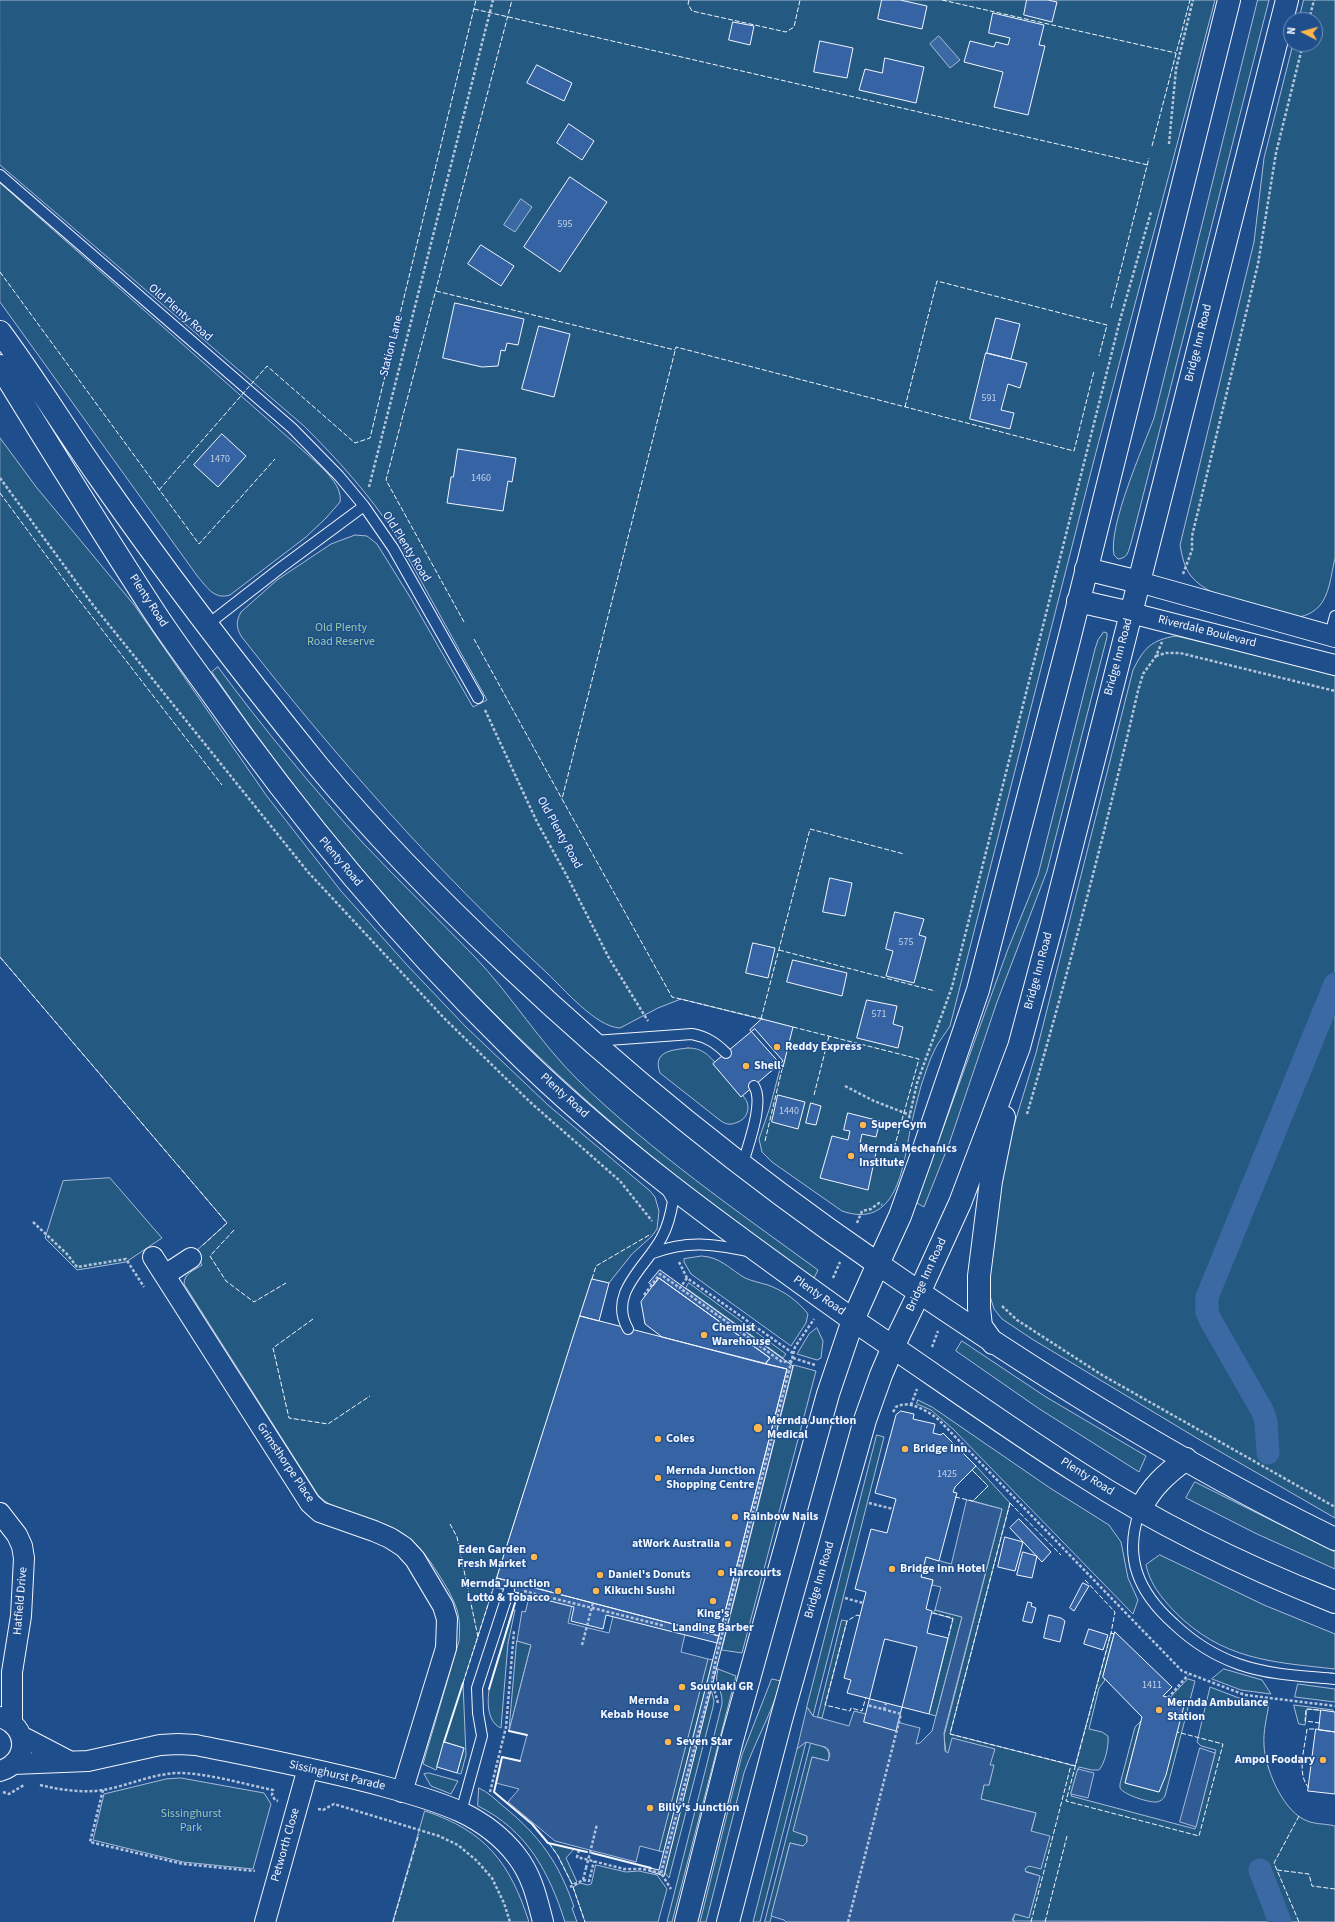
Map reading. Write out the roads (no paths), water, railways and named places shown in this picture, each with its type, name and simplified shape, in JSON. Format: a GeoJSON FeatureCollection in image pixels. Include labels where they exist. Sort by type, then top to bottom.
{"type":"FeatureCollection","features":[{"type":"Feature","properties":{"kind":"main road"},"geometry":{"type":"LineString","coordinates":[[686,1922],[732,1740],[828,1394],[854,1320],[900,1216],[978,990],[1078,601],[1229,0]]}},
{"type":"Feature","properties":{"kind":"main road","name":"Bridge Inn Road"},"geometry":{"type":"LineString","coordinates":[[728,1922],[781,1720],[865,1420],[893,1347],[920,1293],[960,1203],[1019,1047],[1052,924],[1287,0]]}},
{"type":"Feature","properties":{"kind":"main road"},"geometry":{"type":"LineString","coordinates":[[0,332],[98,476],[207,625],[354,808],[464,923],[590,1042],[667,1108],[742,1167],[878,1264],[993,1343],[1086,1401],[1186,1460],[1335,1539]]}},
{"type":"Feature","properties":{"kind":"main road","name":"Plenty Road"},"geometry":{"type":"LineString","coordinates":[[0,366],[156,614],[252,749],[326,845],[375,904],[428,963],[510,1047],[568,1100],[661,1180],[756,1252],[924,1369],[1079,1474],[1140,1510],[1220,1551],[1285,1582],[1335,1602]]}},
{"type":"Feature","properties":{"kind":"main road"},"geometry":{"type":"LineString","coordinates":[[1086,569],[1139,582]]}},
{"type":"Feature","properties":{"kind":"main road","name":"Riverdale Boulevard"},"geometry":{"type":"LineString","coordinates":[[1078,601],[1131,613]]}},
{"type":"Feature","properties":{"kind":"main road"},"geometry":{"type":"LineString","coordinates":[[993,1343],[985,1333],[980,1316],[980,1265],[991,1181],[1019,1047]]}},
{"type":"Feature","properties":{"kind":"main road"},"geometry":{"type":"LineString","coordinates":[[1140,1510],[1146,1497],[1156,1484],[1186,1460]]}},
{"type":"Feature","properties":{"kind":"street"},"geometry":{"type":"LineString","coordinates":[[1139,582],[1177,591],[1333,636],[1330,664]]}},
{"type":"Feature","properties":{"kind":"street","name":"Riverdale Boulevard"},"geometry":{"type":"LineString","coordinates":[[1131,613],[1330,664]]}},
{"type":"Feature","properties":{"kind":"street","name":"Grimsthorpe Place"},"geometry":{"type":"LineString","coordinates":[[153,1257],[310,1503],[320,1512],[374,1531],[390,1538],[404,1547],[415,1559],[443,1606],[447,1619],[446,1648],[402,1792]]}},
{"type":"Feature","properties":{"kind":"street"},"geometry":{"type":"LineString","coordinates":[[164,1275],[191,1258]]}},
{"type":"Feature","properties":{"kind":"street","name":"Hatfield Drive"},"geometry":{"type":"LineString","coordinates":[[0,1513],[17,1536],[22,1546],[24,1558],[21,1616],[12,1672],[11,1725],[21,1752],[5,1770]]}},
{"type":"Feature","properties":{"kind":"street","name":"Hatfield Drive"},"geometry":{"type":"LineString","coordinates":[[0,1693],[12,1672]]}},
{"type":"Feature","properties":{"kind":"street","name":"Sissinghurst Parade"},"geometry":{"type":"LineString","coordinates":[[11,1725],[69,1761]]}},
{"type":"Feature","properties":{"kind":"street","name":"Sissinghurst Parade"},"geometry":{"type":"LineString","coordinates":[[5,1770],[69,1761],[99,1760],[160,1745],[178,1744],[196,1745],[351,1777],[436,1802],[461,1812],[495,1834],[516,1855],[531,1880],[543,1922]]}},
{"type":"Feature","properties":{"kind":"street","name":"Petworth Close"},"geometry":{"type":"LineString","coordinates":[[264,1922],[308,1768]]}},
{"type":"Feature","properties":{"kind":"lane","name":"Old Plenty Road"},"geometry":{"type":"LineString","coordinates":[[0,175],[292,428],[340,476],[364,506],[406,570],[478,698]]}},
{"type":"Feature","properties":{"kind":"lane"},"geometry":{"type":"LineString","coordinates":[[207,625],[364,506]]}},
{"type":"Feature","properties":{"kind":"lane"},"geometry":{"type":"LineString","coordinates":[[1333,636],[1335,616]]}},
{"type":"Feature","properties":{"kind":"lane"},"geometry":{"type":"LineString","coordinates":[[590,1042],[658,1037],[686,1033],[700,1035],[716,1043],[726,1054]]}},
{"type":"Feature","properties":{"kind":"lane"},"geometry":{"type":"LineString","coordinates":[[742,1167],[758,1105],[758,1094],[754,1086]]}},
{"type":"Feature","properties":{"kind":"lane"},"geometry":{"type":"LineString","coordinates":[[628,1329],[621,1315],[623,1296],[631,1280],[653,1253],[667,1226],[673,1202],[661,1180]]}},
{"type":"Feature","properties":{"kind":"lane"},"geometry":{"type":"LineString","coordinates":[[653,1253],[669,1247],[694,1243],[756,1252]]}},
{"type":"Feature","properties":{"kind":"lane"},"geometry":{"type":"LineString","coordinates":[[1140,1510],[1133,1541],[1139,1580],[1154,1605],[1184,1633],[1216,1655],[1239,1664],[1284,1674],[1335,1679]]}},
{"type":"Feature","properties":{"kind":"lane"},"geometry":{"type":"LineString","coordinates":[[461,1812],[482,1736],[478,1713],[477,1688],[509,1590]]}},
{"type":"Feature","properties":{"kind":"waterway"},"geometry":{"type":"LineString","coordinates":[[1268,1453],[1266,1422],[1263,1412],[1211,1321],[1207,1312],[1207,1297],[1335,984]]}},
{"type":"Feature","properties":{"kind":"waterway"},"geometry":{"type":"LineString","coordinates":[[1260,1870],[1280,1922]]}},
{"type":"Feature","properties":{"kind":"place","name":"Reddy Express"},"geometry":{"type":"Point","coordinates":[777,1047]}},
{"type":"Feature","properties":{"kind":"place","name":"Shell"},"geometry":{"type":"Point","coordinates":[746,1066]}},
{"type":"Feature","properties":{"kind":"place","name":"SuperGym"},"geometry":{"type":"Point","coordinates":[863,1125]}},
{"type":"Feature","properties":{"kind":"place","name":"Mernda Mechanics Institute"},"geometry":{"type":"Point","coordinates":[851,1156]}},
{"type":"Feature","properties":{"kind":"place","name":"Chemist Warehouse"},"geometry":{"type":"Point","coordinates":[704,1335]}},
{"type":"Feature","properties":{"kind":"place","name":"Mernda Junction Medical"},"geometry":{"type":"Point","coordinates":[758,1428]}},
{"type":"Feature","properties":{"kind":"place","name":"Coles"},"geometry":{"type":"Point","coordinates":[658,1439]}},
{"type":"Feature","properties":{"kind":"place","name":"Bridge Inn"},"geometry":{"type":"Point","coordinates":[905,1449]}},
{"type":"Feature","properties":{"kind":"place","name":"Mernda Junction Shopping Centre"},"geometry":{"type":"Point","coordinates":[658,1478]}},
{"type":"Feature","properties":{"kind":"place","name":"Rainbow Nails"},"geometry":{"type":"Point","coordinates":[735,1517]}},
{"type":"Feature","properties":{"kind":"place","name":"atWork Australia"},"geometry":{"type":"Point","coordinates":[728,1544]}},
{"type":"Feature","properties":{"kind":"place","name":"Eden Garden Fresh Market"},"geometry":{"type":"Point","coordinates":[534,1557]}},
{"type":"Feature","properties":{"kind":"place","name":"Bridge Inn Hotel"},"geometry":{"type":"Point","coordinates":[892,1569]}},
{"type":"Feature","properties":{"kind":"place","name":"Harcourts"},"geometry":{"type":"Point","coordinates":[721,1573]}},
{"type":"Feature","properties":{"kind":"place","name":"Daniel's Donuts"},"geometry":{"type":"Point","coordinates":[600,1575]}},
{"type":"Feature","properties":{"kind":"place","name":"Mernda Junction Lotto & Tobacco"},"geometry":{"type":"Point","coordinates":[558,1591]}},
{"type":"Feature","properties":{"kind":"place","name":"Kikuchi Sushi"},"geometry":{"type":"Point","coordinates":[596,1591]}},
{"type":"Feature","properties":{"kind":"place","name":"King's Landing Barber"},"geometry":{"type":"Point","coordinates":[713,1601]}},
{"type":"Feature","properties":{"kind":"place","name":"Souvlaki GR"},"geometry":{"type":"Point","coordinates":[682,1687]}},
{"type":"Feature","properties":{"kind":"place","name":"Mernda Kebab House"},"geometry":{"type":"Point","coordinates":[677,1708]}},
{"type":"Feature","properties":{"kind":"place","name":"Mernda Ambulance Station"},"geometry":{"type":"Point","coordinates":[1159,1710]}},
{"type":"Feature","properties":{"kind":"place","name":"Seven Star"},"geometry":{"type":"Point","coordinates":[668,1742]}},
{"type":"Feature","properties":{"kind":"place","name":"Ampol Foodary"},"geometry":{"type":"Point","coordinates":[1323,1760]}},
{"type":"Feature","properties":{"kind":"place","name":"Billy's Junction"},"geometry":{"type":"Point","coordinates":[650,1808]}},
{"type":"Feature","properties":{"kind":"park label","name":"Old Plenty Road Reserve"},"geometry":{"type":"Point","coordinates":[341,635]}},
{"type":"Feature","properties":{"kind":"park label","name":"Sissinghurst Park"},"geometry":{"type":"Point","coordinates":[191,1821]}}]}
